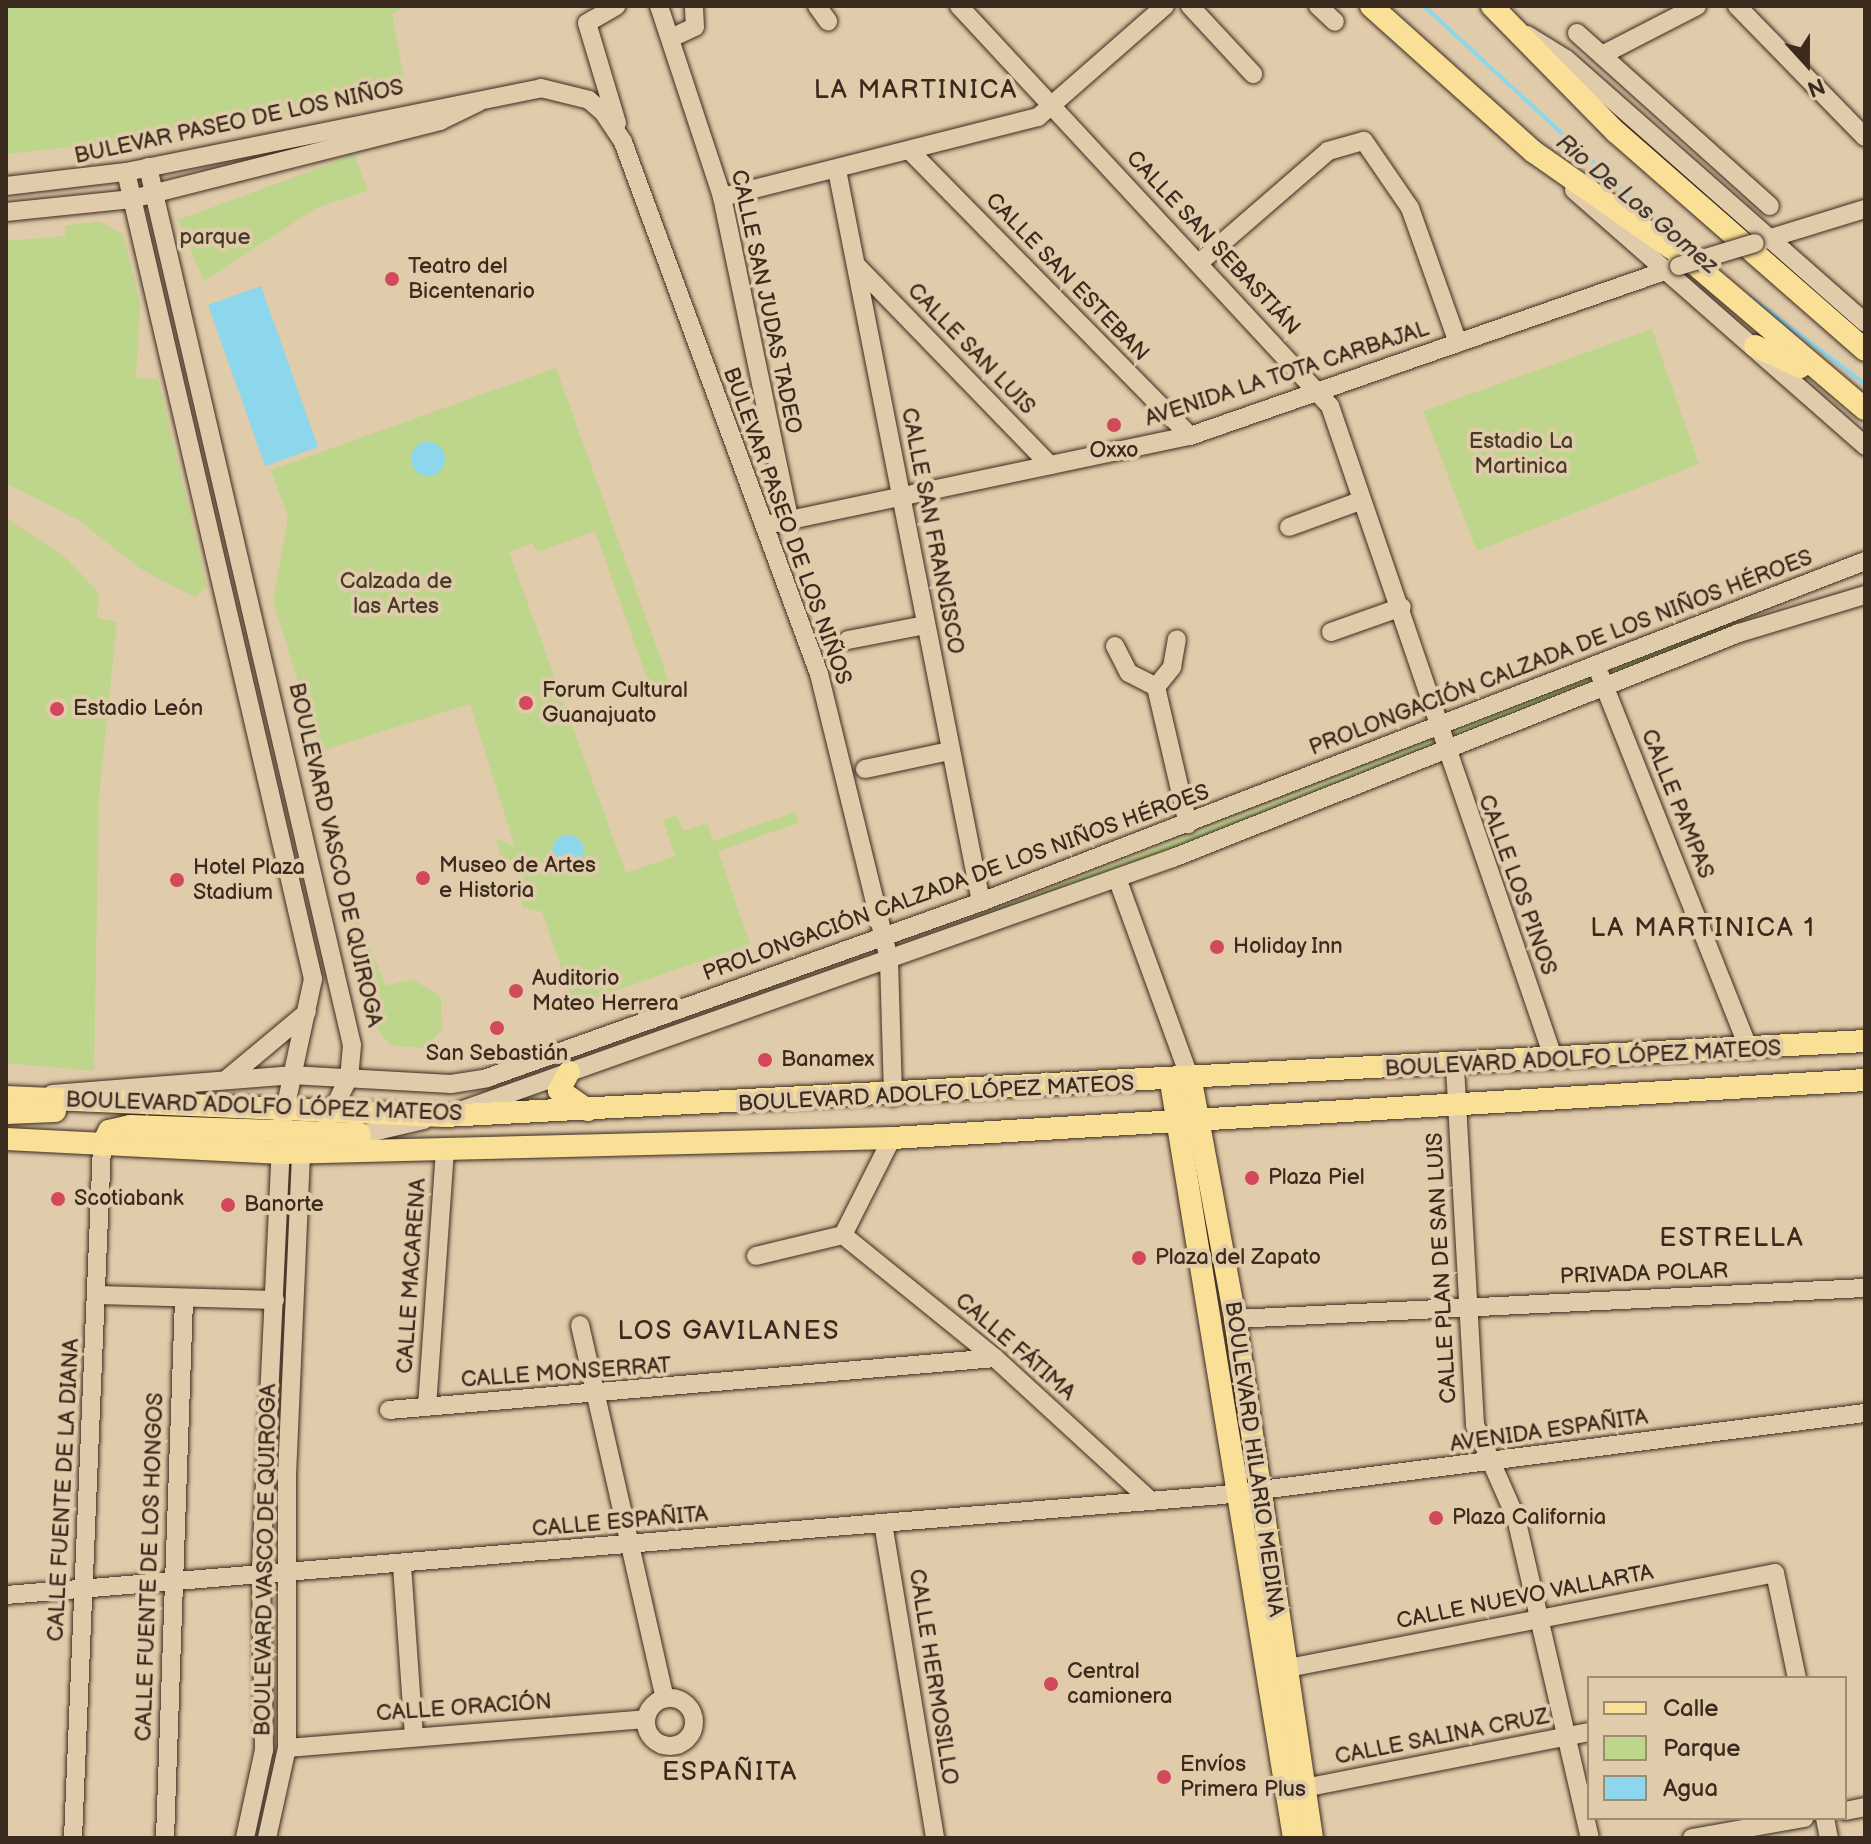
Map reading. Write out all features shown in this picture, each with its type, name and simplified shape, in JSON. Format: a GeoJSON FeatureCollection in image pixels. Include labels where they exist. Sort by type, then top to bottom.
{"type":"FeatureCollection","features":[{"type":"Feature","properties":{"kind":"main road"},"geometry":{"type":"LineString","coordinates":[[1371,6],[1534,152],[1698,267],[1865,409]]}},
{"type":"Feature","properties":{"kind":"main road"},"geometry":{"type":"LineString","coordinates":[[1492,6],[1616,132],[1865,350]]}},
{"type":"Feature","properties":{"kind":"main road"},"geometry":{"type":"LineString","coordinates":[[1755,346],[1790,360],[1865,421]]}},
{"type":"Feature","properties":{"kind":"main road","name":"BOULEVARD ADOLFO LÓPEZ MATEOS"},"geometry":{"type":"LineString","coordinates":[[6,1097],[115,1100],[287,1138],[333,1114],[444,1116],[893,1097],[1182,1076],[1455,1067],[1865,1041]]}},
{"type":"Feature","properties":{"kind":"main road"},"geometry":{"type":"LineString","coordinates":[[569,1072],[559,1090],[589,1111]]}},
{"type":"Feature","properties":{"kind":"main road","name":"BOULEVARD HILARIO MEDINA"},"geometry":{"type":"LineString","coordinates":[[1182,1076],[1247,1492],[1294,1838]]}},
{"type":"Feature","properties":{"kind":"main road","name":"BOULEVARD ADOLFO LÓPEZ MATEOS"},"geometry":{"type":"LineString","coordinates":[[6,1139],[102,1145],[287,1138],[445,1149],[892,1138],[1865,1080]]}},
{"type":"Feature","properties":{"kind":"main road"},"geometry":{"type":"LineString","coordinates":[[6,1113],[115,1100]]}},
{"type":"Feature","properties":{"kind":"main road","name":"BOULEVARD HILARIO MEDINA"},"geometry":{"type":"LineString","coordinates":[[1189,1122],[1235,1319],[1247,1492],[1283,1669],[1312,1838]]}},
{"type":"Feature","properties":{"kind":"main road"},"geometry":{"type":"LineString","coordinates":[[287,1138],[316,1133],[360,1134]]}},
{"type":"Feature","properties":{"kind":"street","name":"CALLE SAN SEBASTIÁN"},"geometry":{"type":"LineString","coordinates":[[959,6],[1318,390],[1445,725]]}},
{"type":"Feature","properties":{"kind":"street"},"geometry":{"type":"LineString","coordinates":[[1136,6],[1149,20]]}},
{"type":"Feature","properties":{"kind":"street"},"geometry":{"type":"LineString","coordinates":[[722,197],[911,152],[1054,108],[1165,6]]}},
{"type":"Feature","properties":{"kind":"street"},"geometry":{"type":"LineString","coordinates":[[1190,6],[1253,74]]}},
{"type":"Feature","properties":{"kind":"street"},"geometry":{"type":"LineString","coordinates":[[1318,6],[1335,22]]}},
{"type":"Feature","properties":{"kind":"street"},"geometry":{"type":"LineString","coordinates":[[1602,55],[1697,6]]}},
{"type":"Feature","properties":{"kind":"street"},"geometry":{"type":"LineString","coordinates":[[1737,6],[1865,137]]}},
{"type":"Feature","properties":{"kind":"street"},"geometry":{"type":"LineString","coordinates":[[614,7],[587,23],[623,142]]}},
{"type":"Feature","properties":{"kind":"street"},"geometry":{"type":"LineString","coordinates":[[665,21],[693,8]]}},
{"type":"Feature","properties":{"kind":"street","name":"CALLE SAN JUDAS TADEO"},"geometry":{"type":"LineString","coordinates":[[665,21],[722,197],[789,519]]}},
{"type":"Feature","properties":{"kind":"street"},"geometry":{"type":"LineString","coordinates":[[1514,28],[1566,59],[1761,241],[1865,323]]}},
{"type":"Feature","properties":{"kind":"street"},"geometry":{"type":"LineString","coordinates":[[1577,33],[1770,206]]}},
{"type":"Feature","properties":{"kind":"street","name":"BULEVAR PASEO DE LOS NIÑOS"},"geometry":{"type":"LineString","coordinates":[[6,186],[126,172],[541,88],[569,92],[603,112],[623,142],[819,674],[885,937],[889,960],[893,1097]]}},
{"type":"Feature","properties":{"kind":"street","name":"BULEVAR PASEO DE LOS NIÑOS"},"geometry":{"type":"LineString","coordinates":[[6,212],[156,194],[440,121],[482,100]]}},
{"type":"Feature","properties":{"kind":"street"},"geometry":{"type":"LineString","coordinates":[[1200,262],[1328,151],[1364,141],[1410,208],[1458,343]]}},
{"type":"Feature","properties":{"kind":"street","name":"CALLE SAN ESTEBAN"},"geometry":{"type":"LineString","coordinates":[[911,152],[1190,436]]}},
{"type":"Feature","properties":{"kind":"street"},"geometry":{"type":"LineString","coordinates":[[1534,152],[1673,268],[1865,446]]}},
{"type":"Feature","properties":{"kind":"street","name":"BOULEVARD VASCO DE QUIROGA"},"geometry":{"type":"LineString","coordinates":[[148,167],[341,987],[352,1045],[349,1077],[333,1114],[316,1133]]}},
{"type":"Feature","properties":{"kind":"street","name":"CALLE SAN FRANCISCO"},"geometry":{"type":"LineString","coordinates":[[837,170],[981,902]]}},
{"type":"Feature","properties":{"kind":"street","name":"BOULEVARD VASCO DE QUIROGA"},"geometry":{"type":"LineString","coordinates":[[126,172],[304,923],[313,979],[291,1075],[275,1300],[261,1575],[266,1672],[258,1796],[245,1838]]}},
{"type":"Feature","properties":{"kind":"street","name":"AVENIDA LA TOTA CARBAJAL"},"geometry":{"type":"LineString","coordinates":[[766,525],[1190,436],[1673,268],[1865,209]]}},
{"type":"Feature","properties":{"kind":"street","name":"CALLE SAN LUIS"},"geometry":{"type":"LineString","coordinates":[[858,267],[1050,465]]}},
{"type":"Feature","properties":{"kind":"street"},"geometry":{"type":"LineString","coordinates":[[1289,527],[1360,501]]}},
{"type":"Feature","properties":{"kind":"street","name":"PROLONGACIÓN CALZADA DE LOS NIÑOS HÉROES"},"geometry":{"type":"LineString","coordinates":[[32,1098],[132,1084],[215,1085],[291,1075],[451,1084],[487,1078],[981,902],[1865,561]]}},
{"type":"Feature","properties":{"kind":"street","name":"PROLONGACIÓN CALZADA DE LOS NIÑOS HÉROES"},"geometry":{"type":"LineString","coordinates":[[287,1138],[360,1134],[444,1116],[1117,878],[1604,685],[1865,595]]}},
{"type":"Feature","properties":{"kind":"street"},"geometry":{"type":"LineString","coordinates":[[1331,632],[1402,607]]}},
{"type":"Feature","properties":{"kind":"street"},"geometry":{"type":"LineString","coordinates":[[848,640],[925,625]]}},
{"type":"Feature","properties":{"kind":"street"},"geometry":{"type":"LineString","coordinates":[[1156,687],[1172,667],[1177,639]]}},
{"type":"Feature","properties":{"kind":"street"},"geometry":{"type":"LineString","coordinates":[[1115,646],[1129,673],[1156,687],[1188,824]]}},
{"type":"Feature","properties":{"kind":"street","name":"CALLE PAMPAS"},"geometry":{"type":"LineString","coordinates":[[1596,665],[1749,1050]]}},
{"type":"Feature","properties":{"kind":"street","name":"CALLE LOS PINOS"},"geometry":{"type":"LineString","coordinates":[[1445,725],[1445,749],[1554,1060]]}},
{"type":"Feature","properties":{"kind":"street"},"geometry":{"type":"LineString","coordinates":[[865,769],[950,751]]}},
{"type":"Feature","properties":{"kind":"street"},"geometry":{"type":"LineString","coordinates":[[1117,878],[1182,1076]]}},
{"type":"Feature","properties":{"kind":"street"},"geometry":{"type":"LineString","coordinates":[[215,1085],[263,1055],[307,1012]]}},
{"type":"Feature","properties":{"kind":"street","name":"CALLE PLAN DE SAN LUIS"},"geometry":{"type":"LineString","coordinates":[[1455,1067],[1473,1305],[1475,1425],[1516,1518],[1542,1618],[1590,1838]]}},
{"type":"Feature","properties":{"kind":"street","name":"BOULEVARD VASCO DE QUIROGA"},"geometry":{"type":"LineString","coordinates":[[267,1838],[279,1797],[287,1748],[285,1574],[292,1361],[287,1138]]}},
{"type":"Feature","properties":{"kind":"street"},"geometry":{"type":"LineString","coordinates":[[756,1256],[843,1235],[892,1138]]}},
{"type":"Feature","properties":{"kind":"street","name":"CALLE FUENTE DE LA DIANA"},"geometry":{"type":"LineString","coordinates":[[73,1838],[102,1145]]}},
{"type":"Feature","properties":{"kind":"street","name":"CALLE MACARENA"},"geometry":{"type":"LineString","coordinates":[[427,1407],[445,1149]]}},
{"type":"Feature","properties":{"kind":"street","name":"CALLE FÁTIMA"},"geometry":{"type":"LineString","coordinates":[[843,1235],[995,1358],[1151,1501]]}},
{"type":"Feature","properties":{"kind":"street","name":"PRIVADA POLAR"},"geometry":{"type":"LineString","coordinates":[[1235,1319],[1865,1288]]}},
{"type":"Feature","properties":{"kind":"street"},"geometry":{"type":"LineString","coordinates":[[98,1295],[275,1300]]}},
{"type":"Feature","properties":{"kind":"street","name":"CALLE FUENTE DE LOS HONGOS"},"geometry":{"type":"LineString","coordinates":[[165,1838],[171,1583],[184,1298]]}},
{"type":"Feature","properties":{"kind":"street"},"geometry":{"type":"LineString","coordinates":[[580,1325],[627,1545],[665,1698]]}},
{"type":"Feature","properties":{"kind":"street","name":"CALLE MONSERRAT"},"geometry":{"type":"LineString","coordinates":[[389,1410],[595,1397],[995,1358]]}},
{"type":"Feature","properties":{"kind":"street"},"geometry":{"type":"LineString","coordinates":[[272,1362],[292,1361]]}},
{"type":"Feature","properties":{"kind":"street","name":"AVENIDA ESPAÑITA"},"geometry":{"type":"LineString","coordinates":[[1247,1492],[1490,1464],[1865,1413]]}},
{"type":"Feature","properties":{"kind":"street","name":"CALLE ESPAÑITA"},"geometry":{"type":"LineString","coordinates":[[6,1595],[402,1565],[1247,1492]]}},
{"type":"Feature","properties":{"kind":"street","name":"CALLE HERMOSILLO"},"geometry":{"type":"LineString","coordinates":[[883,1523],[935,1838]]}},
{"type":"Feature","properties":{"kind":"street"},"geometry":{"type":"LineString","coordinates":[[402,1565],[414,1735]]}},
{"type":"Feature","properties":{"kind":"street","name":"CALLE NUEVO VALLARTA"},"geometry":{"type":"LineString","coordinates":[[1283,1669],[1775,1573],[1797,1676]]}},
{"type":"Feature","properties":{"kind":"street"},"geometry":{"type":"LineString","coordinates":[[665,1698],[691,1710],[687,1739],[656,1742],[646,1719],[665,1698]]}},
{"type":"Feature","properties":{"kind":"street","name":"CALLE ORACIÓN"},"geometry":{"type":"LineString","coordinates":[[287,1748],[414,1735],[646,1719]]}},
{"type":"Feature","properties":{"kind":"street","name":"CALLE SALINA CRUZ"},"geometry":{"type":"LineString","coordinates":[[1304,1788],[1587,1732]]}},
{"type":"Feature","properties":{"kind":"street"},"geometry":{"type":"LineString","coordinates":[[258,1796],[279,1797]]}},
{"type":"Feature","properties":{"kind":"street"},"geometry":{"type":"LineString","coordinates":[[1702,1837],[1793,1820]]}},
{"type":"Feature","properties":{"kind":"green space"},"geometry":{"type":"Polygon","coordinates":[[[6,6],[407,6],[392,13],[406,91],[164,137],[6,154],[6,6]]]}},
{"type":"Feature","properties":{"kind":"green space","name":"parque"},"geometry":{"type":"Polygon","coordinates":[[[354,155],[368,191],[318,207],[204,281],[178,220],[354,155]]]}},
{"type":"Feature","properties":{"kind":"green space"},"geometry":{"type":"Polygon","coordinates":[[[99,221],[123,234],[140,304],[136,378],[158,379],[207,586],[195,597],[142,570],[78,520],[6,483],[6,241],[65,236],[65,226],[99,221]]]}},
{"type":"Feature","properties":{"kind":"green space","name":"Estadio La Martinica"},"geometry":{"type":"Polygon","coordinates":[[[1652,329],[1699,464],[1477,551],[1423,411],[1652,329]]]}},
{"type":"Feature","properties":{"kind":"green space","name":"Calzada de las Artes"},"geometry":{"type":"Polygon","coordinates":[[[556,368],[672,690],[656,704],[595,531],[537,552],[533,543],[509,552],[626,873],[675,856],[663,820],[677,815],[683,831],[707,823],[713,841],[795,812],[798,823],[718,851],[750,944],[574,1005],[542,912],[522,907],[523,865],[500,856],[496,838],[515,847],[470,704],[320,751],[273,601],[288,517],[271,470],[556,368]]]}},
{"type":"Feature","properties":{"kind":"green space","name":"Estadio León"},"geometry":{"type":"Polygon","coordinates":[[[6,518],[64,556],[99,593],[97,618],[117,622],[99,795],[94,1071],[6,1063],[6,518]]]}},
{"type":"Feature","properties":{"kind":"green space"},"geometry":{"type":"Polygon","coordinates":[[[1846,576],[1675,649],[1763,633],[1269,820],[847,966],[1512,712],[602,1052],[1846,576]]]}},
{"type":"Feature","properties":{"kind":"green space"},"geometry":{"type":"Polygon","coordinates":[[[332,856],[386,986],[412,979],[441,997],[442,1031],[424,1048],[390,1045],[368,1017],[332,856]]]}},
{"type":"Feature","properties":{"kind":"water"},"geometry":{"type":"Polygon","coordinates":[[[261,286],[318,447],[265,466],[208,305],[261,286]]]}},
{"type":"Feature","properties":{"kind":"water"},"geometry":{"type":"Polygon","coordinates":[[[428,442],[440,447],[445,459],[440,471],[428,476],[416,471],[411,459],[416,447],[428,442]]]}},
{"type":"Feature","properties":{"kind":"water"},"geometry":{"type":"Polygon","coordinates":[[[568,835],[580,839],[584,851],[580,863],[568,867],[556,863],[552,851],[556,839],[568,835]]]}},
{"type":"Feature","properties":{"kind":"waterway"},"geometry":{"type":"LineString","coordinates":[[1424,6],[1673,236]]}},
{"type":"Feature","properties":{"kind":"waterway","name":"Rio De Los Gomez"},"geometry":{"type":"LineString","coordinates":[[1749,296],[1865,384]]}},
{"type":"Feature","properties":{"kind":"place","name":"Teatro del Bicentenario"},"geometry":{"type":"Point","coordinates":[392,279]}},
{"type":"Feature","properties":{"kind":"place","name":"Oxxo"},"geometry":{"type":"Point","coordinates":[1114,425]}},
{"type":"Feature","properties":{"kind":"place","name":"Forum Cultural Guanajuato"},"geometry":{"type":"Point","coordinates":[526,703]}},
{"type":"Feature","properties":{"kind":"place","name":"Estadio León"},"geometry":{"type":"Point","coordinates":[57,709]}},
{"type":"Feature","properties":{"kind":"place","name":"Museo de Artes e Historia"},"geometry":{"type":"Point","coordinates":[423,878]}},
{"type":"Feature","properties":{"kind":"place","name":"Hotel Plaza Stadium"},"geometry":{"type":"Point","coordinates":[177,880]}},
{"type":"Feature","properties":{"kind":"place","name":"Holiday Inn"},"geometry":{"type":"Point","coordinates":[1217,947]}},
{"type":"Feature","properties":{"kind":"place","name":"Auditorio Mateo Herrera"},"geometry":{"type":"Point","coordinates":[516,991]}},
{"type":"Feature","properties":{"kind":"place","name":"San Sebastián"},"geometry":{"type":"Point","coordinates":[497,1028]}},
{"type":"Feature","properties":{"kind":"place","name":"Banamex"},"geometry":{"type":"Point","coordinates":[765,1060]}},
{"type":"Feature","properties":{"kind":"place","name":"Plaza Piel"},"geometry":{"type":"Point","coordinates":[1252,1178]}},
{"type":"Feature","properties":{"kind":"place","name":"Scotiabank"},"geometry":{"type":"Point","coordinates":[58,1199]}},
{"type":"Feature","properties":{"kind":"place","name":"Banorte"},"geometry":{"type":"Point","coordinates":[228,1205]}},
{"type":"Feature","properties":{"kind":"place","name":"Plaza del Zapato"},"geometry":{"type":"Point","coordinates":[1139,1258]}},
{"type":"Feature","properties":{"kind":"place","name":"Plaza California"},"geometry":{"type":"Point","coordinates":[1436,1518]}},
{"type":"Feature","properties":{"kind":"place","name":"Central camionera"},"geometry":{"type":"Point","coordinates":[1051,1684]}},
{"type":"Feature","properties":{"kind":"place","name":"Envíos Primera Plus"},"geometry":{"type":"Point","coordinates":[1164,1777]}},
{"type":"Feature","properties":{"kind":"district","name":"LA MARTINICA"},"geometry":{"type":"Point","coordinates":[916,91]}},
{"type":"Feature","properties":{"kind":"district","name":"LA MARTINICA 1"},"geometry":{"type":"Point","coordinates":[1703,929]}},
{"type":"Feature","properties":{"kind":"district","name":"ESTRELLA"},"geometry":{"type":"Point","coordinates":[1732,1239]}},
{"type":"Feature","properties":{"kind":"district","name":"LOS GAVILANES"},"geometry":{"type":"Point","coordinates":[729,1332]}},
{"type":"Feature","properties":{"kind":"district","name":"ESPAÑITA"},"geometry":{"type":"Point","coordinates":[730,1773]}}]}
